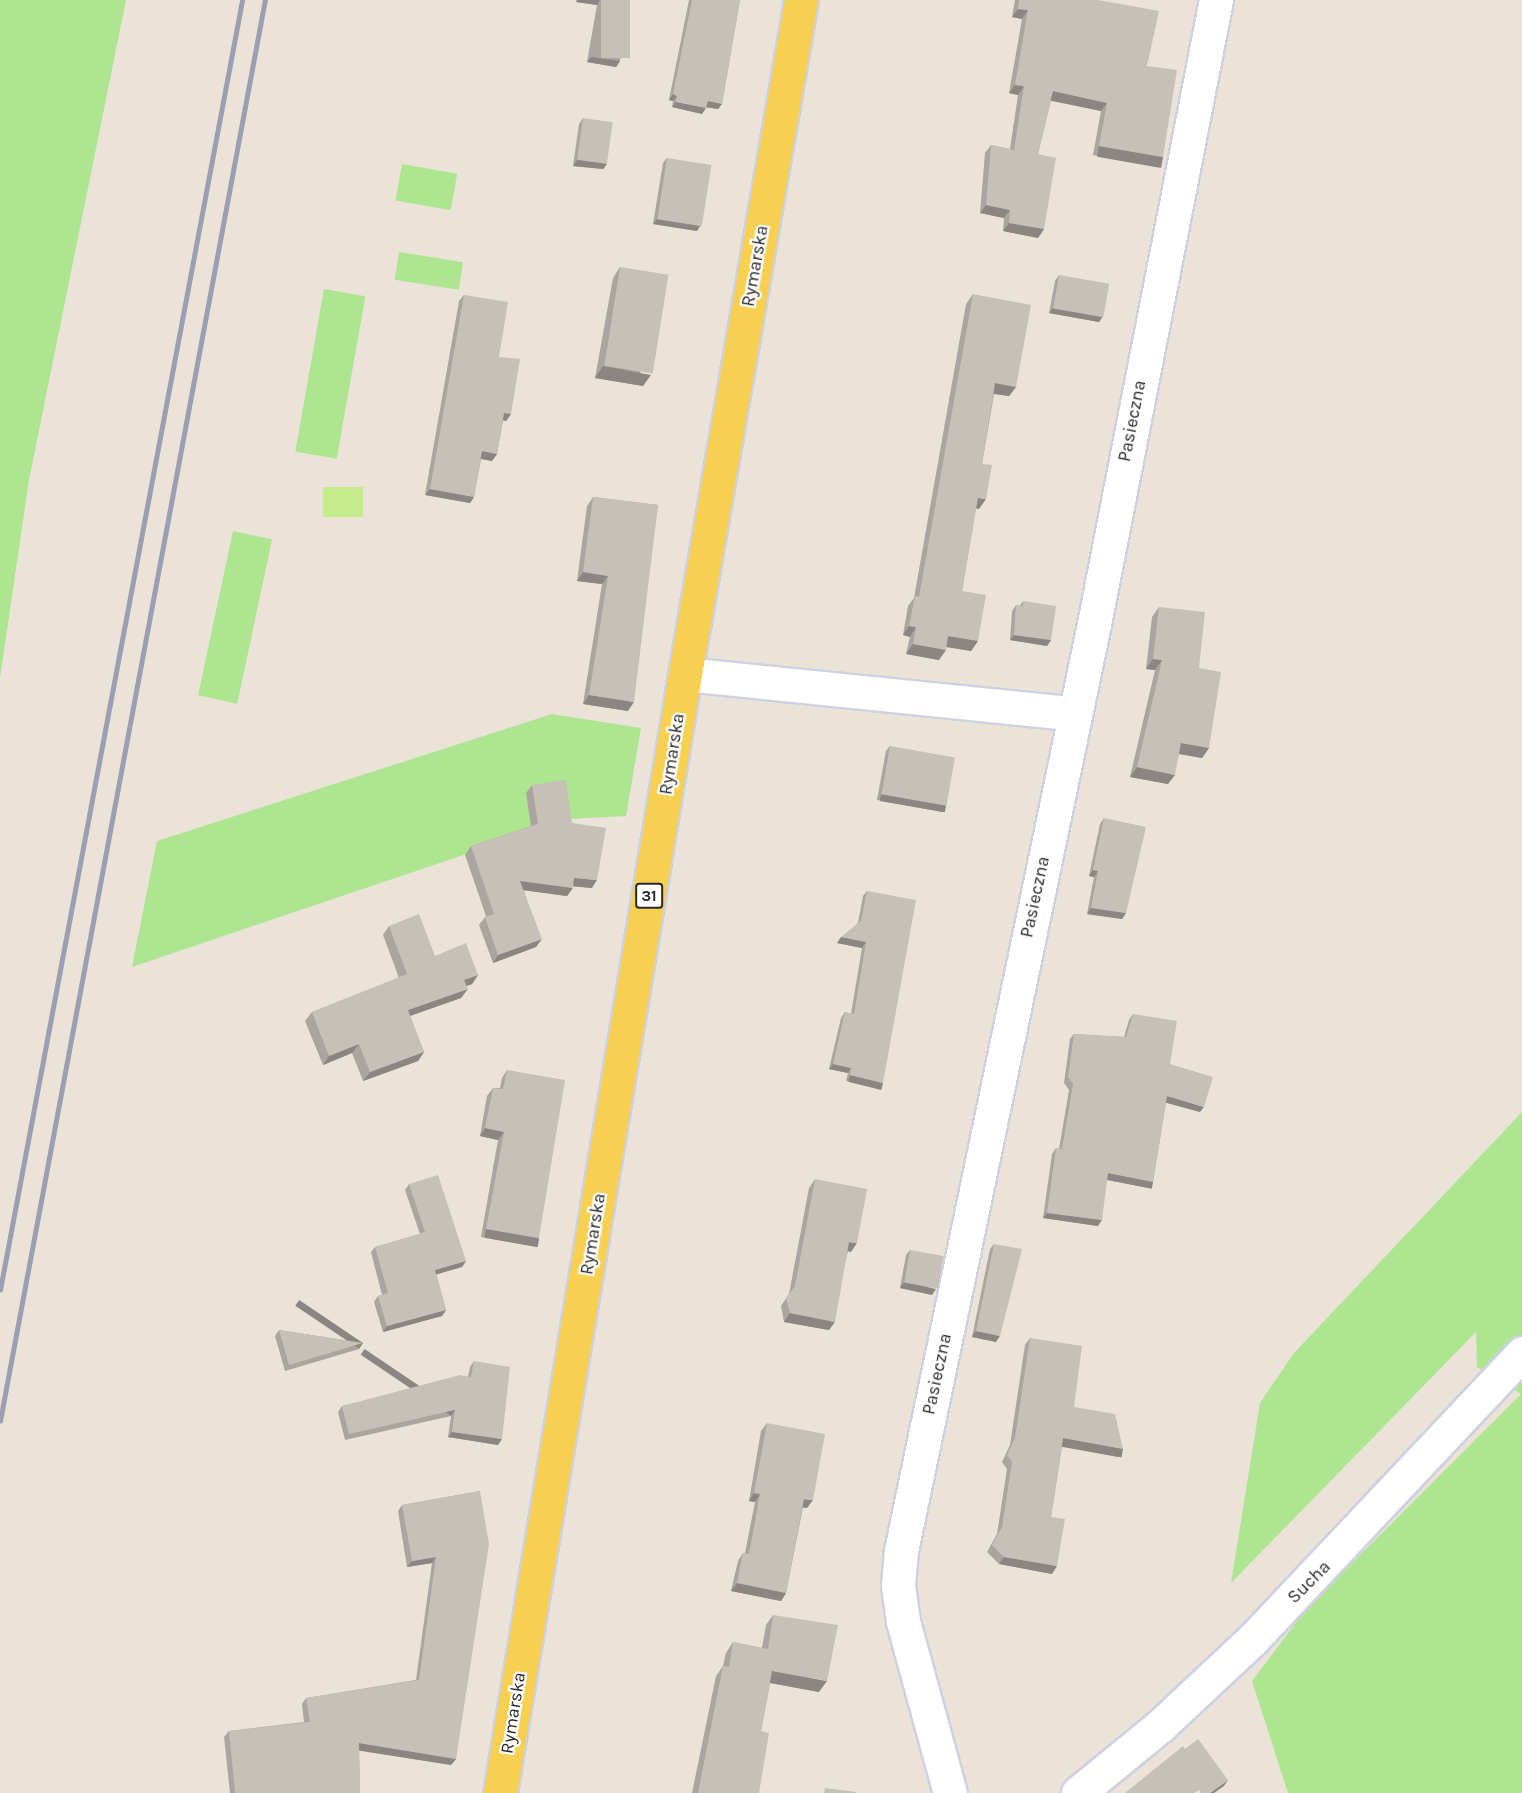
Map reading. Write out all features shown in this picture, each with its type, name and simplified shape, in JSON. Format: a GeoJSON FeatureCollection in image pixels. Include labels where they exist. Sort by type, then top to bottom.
{"type":"FeatureCollection","features":[{"type":"Feature","properties":{"kind":"main road","name":"Rymarska"},"geometry":{"type":"LineString","coordinates":[[500,1793],[685,674],[801,0]]}},
{"type":"Feature","properties":{"kind":"street","name":"Pasieczna"},"geometry":{"type":"LineString","coordinates":[[950,1793],[903,1621],[898,1585],[901,1551],[1072,713],[1094,624],[1216,0]]}},
{"type":"Feature","properties":{"kind":"street"},"geometry":{"type":"LineString","coordinates":[[685,674],[1072,713]]}},
{"type":"Feature","properties":{"kind":"street","name":"Sucha"},"geometry":{"type":"LineString","coordinates":[[1078,1793],[1160,1726],[1252,1640],[1522,1353]]}},
{"type":"Feature","properties":{"kind":"green space"},"geometry":{"type":"Polygon","coordinates":[[[0,0],[126,0],[29,480],[0,678],[0,0]]]}},
{"type":"Feature","properties":{"kind":"green space"},"geometry":{"type":"Polygon","coordinates":[[[402,164],[457,174],[451,210],[396,200],[402,164]]]}},
{"type":"Feature","properties":{"kind":"green space"},"geometry":{"type":"Polygon","coordinates":[[[399,252],[463,262],[459,290],[395,280],[399,252]]]}},
{"type":"Feature","properties":{"kind":"green space"},"geometry":{"type":"Polygon","coordinates":[[[324,289],[365,296],[337,459],[295,451],[324,289]]]}},
{"type":"Feature","properties":{"kind":"green space"},"geometry":{"type":"Polygon","coordinates":[[[323,487],[363,487],[363,517],[323,517],[323,487]]]}},
{"type":"Feature","properties":{"kind":"green space"},"geometry":{"type":"Polygon","coordinates":[[[233,531],[272,539],[237,704],[198,695],[233,531]]]}},
{"type":"Feature","properties":{"kind":"green space"},"geometry":{"type":"Polygon","coordinates":[[[552,714],[641,728],[626,816],[570,819],[132,967],[157,841],[552,714]]]}},
{"type":"Feature","properties":{"kind":"green space"},"geometry":{"type":"Polygon","coordinates":[[[1522,1112],[1522,1793],[1288,1793],[1252,1681],[1307,1608],[1521,1394],[1477,1367],[1476,1332],[1231,1583],[1260,1403],[1294,1353],[1522,1112]]]}},
{"type":"Feature","properties":{"kind":"building"},"geometry":{"type":"Polygon","coordinates":[[[601,0],[630,0],[630,58],[601,58],[601,0]]]}},
{"type":"Feature","properties":{"kind":"building"},"geometry":{"type":"Polygon","coordinates":[[[692,0],[740,0],[722,104],[708,101],[706,108],[676,102],[677,96],[673,94],[692,0]]]}},
{"type":"Feature","properties":{"kind":"building"},"geometry":{"type":"Polygon","coordinates":[[[1019,0],[1098,0],[1159,11],[1147,66],[1177,70],[1163,157],[1099,146],[1107,103],[1053,91],[1038,154],[1056,158],[1044,229],[1009,223],[1010,210],[986,205],[991,145],[1014,150],[1024,86],[1015,85],[1028,10],[1018,9],[1019,0]]]}},
{"type":"Feature","properties":{"kind":"building"},"geometry":{"type":"Polygon","coordinates":[[[583,118],[613,122],[607,164],[577,160],[583,118]]]}},
{"type":"Feature","properties":{"kind":"building"},"geometry":{"type":"Polygon","coordinates":[[[667,158],[711,165],[702,226],[657,219],[667,158]]]}},
{"type":"Feature","properties":{"kind":"building"},"geometry":{"type":"Polygon","coordinates":[[[620,267],[668,275],[653,373],[604,366],[620,267]]]}},
{"type":"Feature","properties":{"kind":"building"},"geometry":{"type":"Polygon","coordinates":[[[1059,275],[1109,284],[1103,317],[1053,308],[1059,275]]]}},
{"type":"Feature","properties":{"kind":"building"},"geometry":{"type":"Polygon","coordinates":[[[973,294],[1031,305],[1016,387],[995,383],[982,464],[992,465],[986,499],[978,498],[962,591],[986,595],[978,641],[948,636],[946,650],[913,644],[916,627],[909,626],[915,596],[919,597],[973,294]]]}},
{"type":"Feature","properties":{"kind":"building"},"geometry":{"type":"Polygon","coordinates":[[[464,295],[508,302],[499,357],[520,359],[511,414],[504,413],[497,454],[482,451],[474,497],[430,489],[464,295]]]}},
{"type":"Feature","properties":{"kind":"building"},"geometry":{"type":"Polygon","coordinates":[[[593,497],[658,505],[634,702],[589,695],[608,576],[583,572],[593,497]]]}},
{"type":"Feature","properties":{"kind":"building"},"geometry":{"type":"Polygon","coordinates":[[[1023,601],[1056,606],[1051,640],[1014,635],[1016,605],[1023,606],[1023,601]]]}},
{"type":"Feature","properties":{"kind":"building"},"geometry":{"type":"Polygon","coordinates":[[[1159,607],[1205,612],[1199,668],[1221,672],[1209,748],[1181,743],[1175,775],[1137,767],[1162,660],[1153,659],[1159,607]]]}},
{"type":"Feature","properties":{"kind":"building"},"geometry":{"type":"Polygon","coordinates":[[[890,746],[955,757],[946,806],[881,794],[890,746]]]}},
{"type":"Feature","properties":{"kind":"building"},"geometry":{"type":"Polygon","coordinates":[[[566,780],[572,823],[606,828],[597,880],[574,878],[573,888],[520,881],[542,939],[498,955],[485,917],[494,914],[471,846],[538,824],[532,785],[566,780]]]}},
{"type":"Feature","properties":{"kind":"building"},"geometry":{"type":"Polygon","coordinates":[[[1104,818],[1146,827],[1126,913],[1091,908],[1098,871],[1093,870],[1104,818]]]}},
{"type":"Feature","properties":{"kind":"building"},"geometry":{"type":"Polygon","coordinates":[[[867,891],[916,900],[883,1083],[850,1075],[851,1068],[833,1064],[845,1012],[854,1014],[866,942],[841,937],[861,921],[867,891]]]}},
{"type":"Feature","properties":{"kind":"building"},"geometry":{"type":"Polygon","coordinates":[[[419,914],[435,956],[466,943],[478,975],[464,980],[468,989],[408,1010],[424,1052],[370,1072],[359,1044],[329,1056],[312,1012],[407,974],[389,926],[419,914]]]}},
{"type":"Feature","properties":{"kind":"building"},"geometry":{"type":"Polygon","coordinates":[[[1133,1014],[1177,1021],[1170,1064],[1213,1077],[1204,1107],[1167,1096],[1153,1182],[1108,1173],[1102,1220],[1047,1213],[1056,1148],[1062,1149],[1073,1084],[1068,1077],[1074,1034],[1126,1037],[1133,1014]]]}},
{"type":"Feature","properties":{"kind":"building"},"geometry":{"type":"Polygon","coordinates":[[[507,1070],[565,1080],[539,1238],[486,1229],[504,1132],[485,1128],[493,1088],[503,1089],[507,1070]]]}},
{"type":"Feature","properties":{"kind":"building"},"geometry":{"type":"Polygon","coordinates":[[[438,1175],[466,1261],[435,1270],[446,1310],[387,1326],[378,1296],[388,1293],[375,1247],[425,1232],[409,1184],[438,1175]]]}},
{"type":"Feature","properties":{"kind":"building"},"geometry":{"type":"Polygon","coordinates":[[[815,1179],[867,1189],[857,1243],[849,1242],[835,1322],[790,1313],[786,1298],[795,1286],[815,1179]]]}},
{"type":"Feature","properties":{"kind":"building"},"geometry":{"type":"Polygon","coordinates":[[[994,1244],[1022,1249],[1000,1336],[976,1331],[994,1244]]]}},
{"type":"Feature","properties":{"kind":"building"},"geometry":{"type":"Polygon","coordinates":[[[910,1250],[943,1256],[938,1288],[904,1282],[910,1250]]]}},
{"type":"Feature","properties":{"kind":"building"},"geometry":{"type":"Polygon","coordinates":[[[279,1330],[363,1343],[289,1365],[279,1330]]]}},
{"type":"Feature","properties":{"kind":"building"},"geometry":{"type":"Polygon","coordinates":[[[1030,1338],[1082,1346],[1074,1407],[1115,1414],[1123,1449],[1063,1438],[1051,1517],[1065,1519],[1057,1566],[1004,1557],[992,1545],[1002,1527],[1012,1462],[1007,1455],[1015,1438],[1030,1338]]]}},
{"type":"Feature","properties":{"kind":"building"},"geometry":{"type":"Polygon","coordinates":[[[474,1361],[510,1367],[502,1439],[452,1432],[455,1410],[349,1434],[342,1406],[460,1375],[471,1377],[474,1361]]]}},
{"type":"Feature","properties":{"kind":"building"},"geometry":{"type":"Polygon","coordinates":[[[767,1423],[825,1434],[813,1500],[804,1499],[786,1593],[737,1583],[743,1553],[749,1554],[760,1494],[754,1493],[767,1423]]]}},
{"type":"Feature","properties":{"kind":"building"},"geometry":{"type":"Polygon","coordinates":[[[480,1491],[489,1544],[456,1759],[359,1743],[360,1793],[235,1793],[229,1731],[310,1722],[306,1698],[419,1680],[436,1557],[412,1561],[402,1505],[480,1491]]]}},
{"type":"Feature","properties":{"kind":"building"},"geometry":{"type":"Polygon","coordinates":[[[773,1615],[838,1625],[827,1681],[772,1671],[761,1731],[769,1733],[759,1793],[698,1793],[723,1666],[729,1667],[733,1642],[768,1649],[773,1615]]]}},
{"type":"Feature","properties":{"kind":"building"},"geometry":{"type":"Polygon","coordinates":[[[1198,1739],[1228,1780],[1210,1793],[1201,1793],[1199,1790],[1194,1793],[1125,1793],[1183,1746],[1185,1749],[1198,1739]]]}},
{"type":"Feature","properties":{"kind":"building"},"geometry":{"type":"Polygon","coordinates":[[[825,1788],[856,1792],[856,1793],[824,1793],[825,1788]]]}},
{"type":"Feature","properties":{"kind":"railway"},"geometry":{"type":"LineString","coordinates":[[0,1290],[242,0]]}},
{"type":"Feature","properties":{"kind":"railway"},"geometry":{"type":"LineString","coordinates":[[0,1421],[265,0]]}}]}
